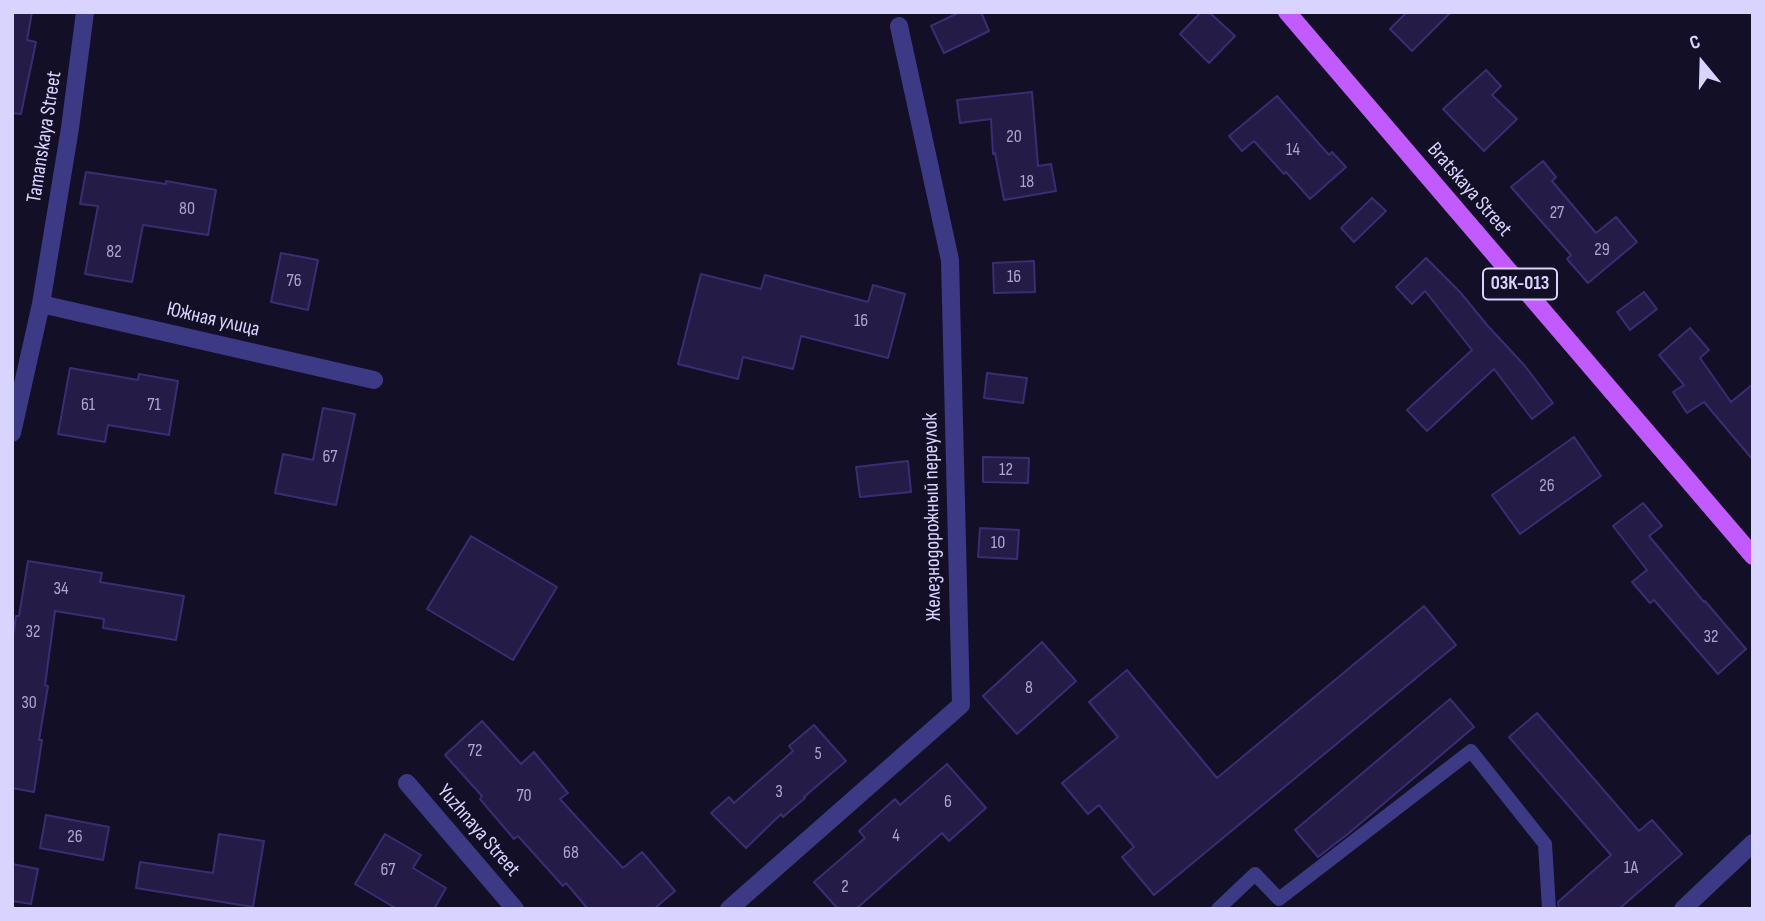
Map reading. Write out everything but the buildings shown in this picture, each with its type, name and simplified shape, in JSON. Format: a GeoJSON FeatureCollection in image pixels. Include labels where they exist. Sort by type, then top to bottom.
{"type":"FeatureCollection","features":[{"type":"Feature","properties":{"kind":"main road","name":"Bratskaya Street"},"geometry":{"type":"LineString","coordinates":[[1287,12],[1753,556]]}},
{"type":"Feature","properties":{"kind":"street","name":"Tamanskaya Street"},"geometry":{"type":"LineString","coordinates":[[12,433],[41,304],[85,12]]}},
{"type":"Feature","properties":{"kind":"street","name":"Железнодорожный переулок"},"geometry":{"type":"LineString","coordinates":[[729,909],[961,705],[950,260],[899,26]]}},
{"type":"Feature","properties":{"kind":"street","name":"Южная улица"},"geometry":{"type":"LineString","coordinates":[[41,304],[374,380]]}},
{"type":"Feature","properties":{"kind":"street","name":"Yuzhnaya Street"},"geometry":{"type":"LineString","coordinates":[[407,783],[515,909]]}},
{"type":"Feature","properties":{"kind":"street"},"geometry":{"type":"LineString","coordinates":[[1683,909],[1753,843]]}},
{"type":"Feature","properties":{"kind":"lane"},"geometry":{"type":"LineString","coordinates":[[1218,909],[1255,874],[1279,899],[1471,751],[1545,844],[1549,909]]}}]}
